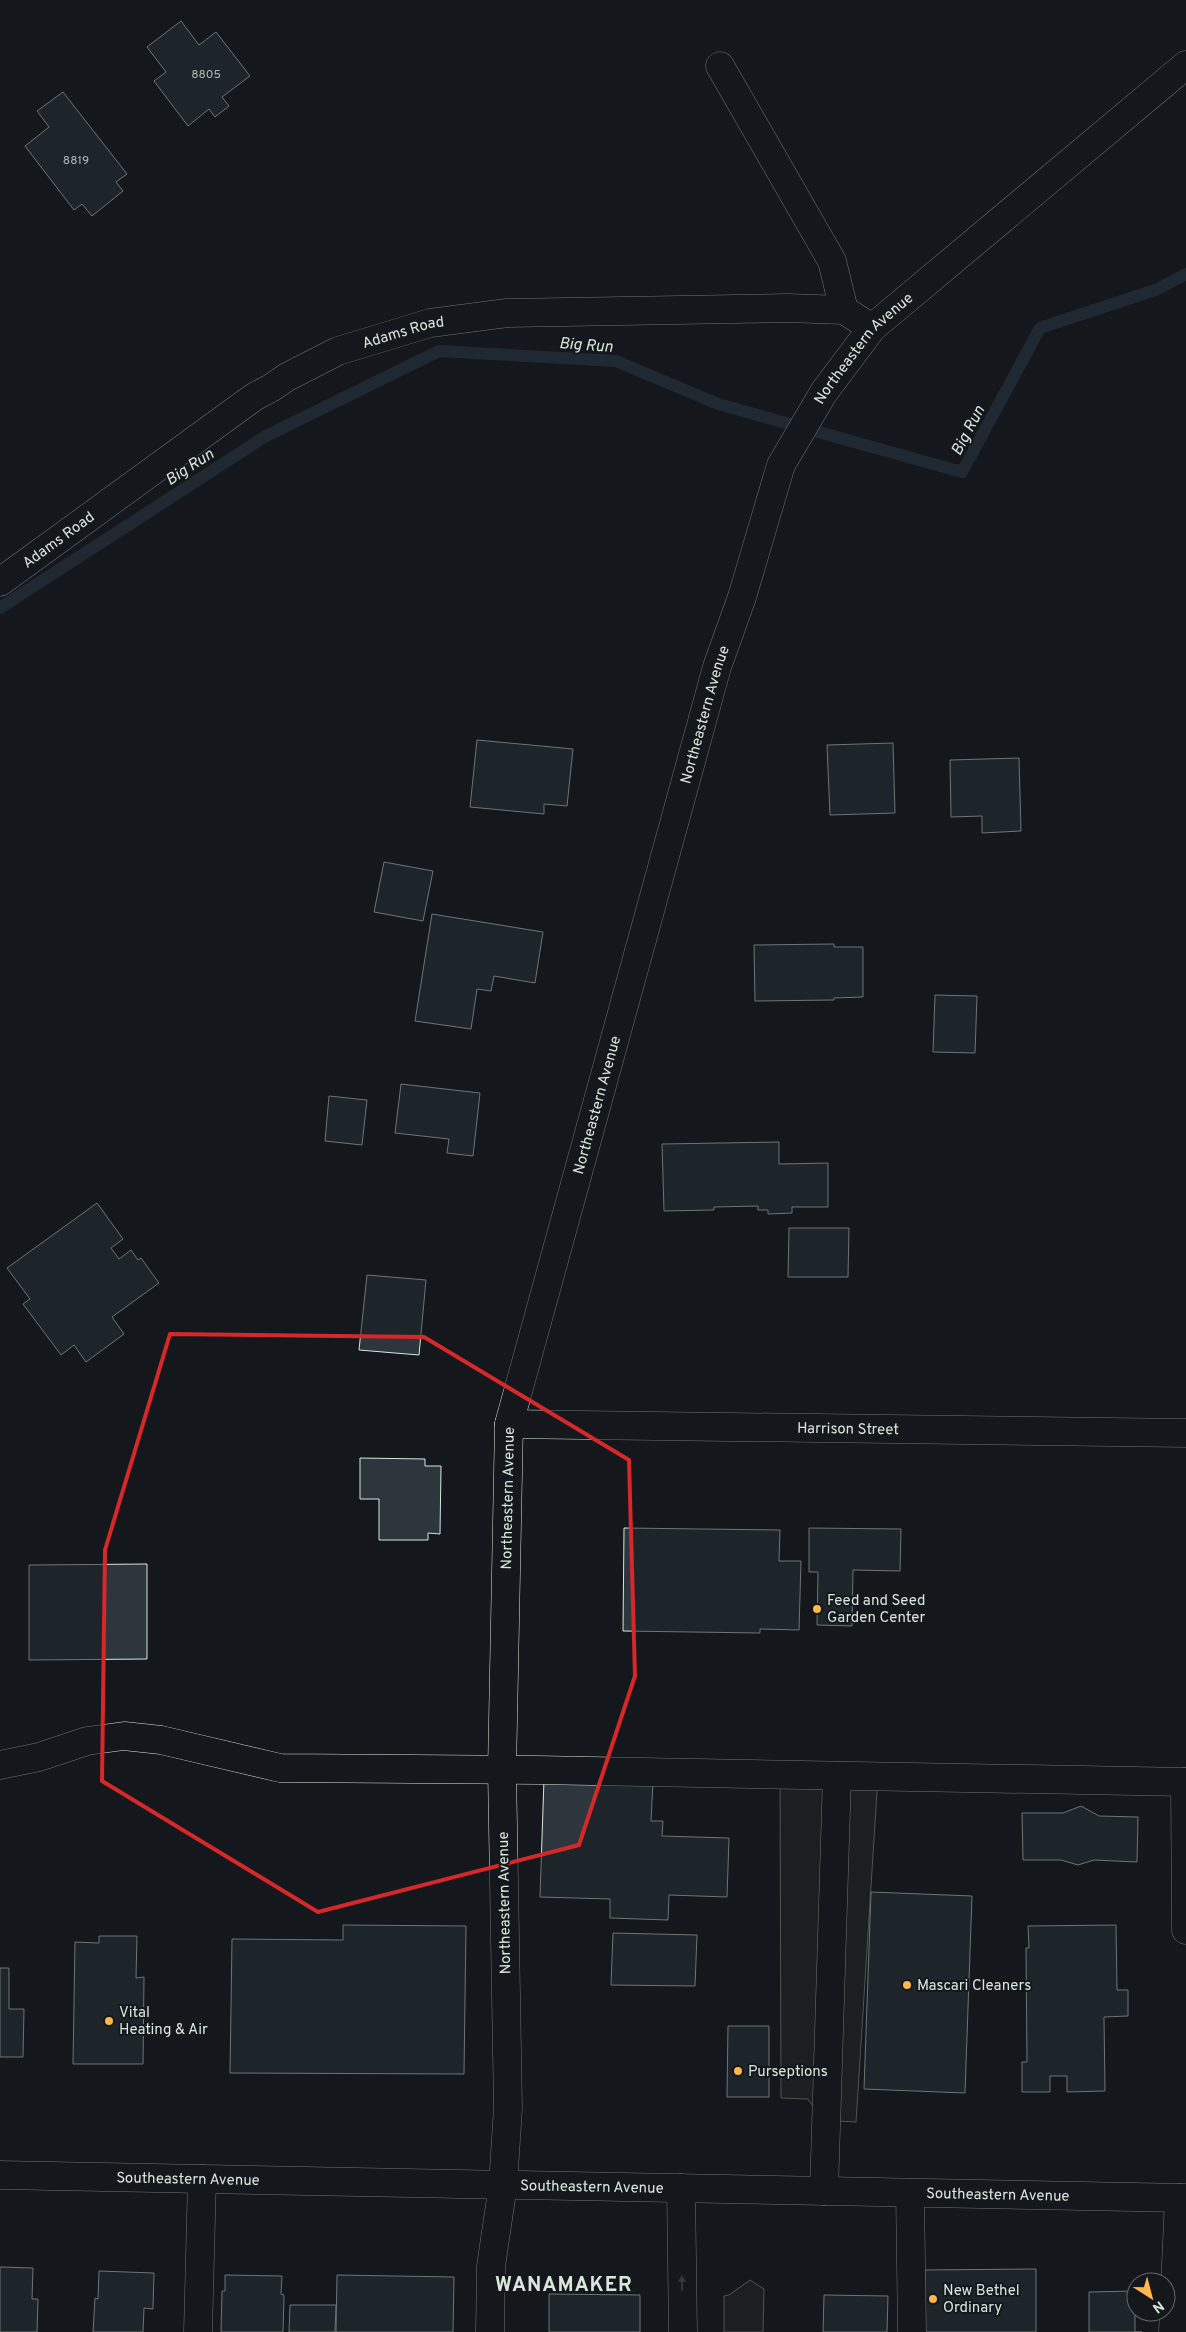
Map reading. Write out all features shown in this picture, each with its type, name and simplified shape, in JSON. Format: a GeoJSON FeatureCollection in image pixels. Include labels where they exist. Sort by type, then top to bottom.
{"type":"FeatureCollection","features":[{"type":"Feature","properties":{"kind":"street","name":"Northeastern Avenue"},"geometry":{"type":"LineString","coordinates":[[490,2332],[491,2266],[502,2185],[508,2108],[502,1770],[509,1424],[717,667],[742,597],[781,465],[824,392],[872,328],[1186,65]]}},
{"type":"Feature","properties":{"kind":"street"},"geometry":{"type":"LineString","coordinates":[[720,66],[832,261],[844,310],[872,328]]}},
{"type":"Feature","properties":{"kind":"street","name":"Adams Road"},"geometry":{"type":"LineString","coordinates":[[0,582],[254,396],[338,351],[430,323],[526,312],[788,308],[844,310]]}},
{"type":"Feature","properties":{"kind":"street","name":"Harrison Street"},"geometry":{"type":"LineString","coordinates":[[509,1424],[1186,1433]]}},
{"type":"Feature","properties":{"kind":"street"},"geometry":{"type":"LineString","coordinates":[[0,1765],[39,1757],[87,1741],[124,1736],[161,1740],[280,1768],[1185,1782],[1186,1930]]}},
{"type":"Feature","properties":{"kind":"street"},"geometry":{"type":"LineString","coordinates":[[824,2191],[837,1776]]}},
{"type":"Feature","properties":{"kind":"street","name":"Southeastern Avenue"},"geometry":{"type":"LineString","coordinates":[[0,2175],[1182,2198]]}},
{"type":"Feature","properties":{"kind":"street"},"geometry":{"type":"LineString","coordinates":[[198,2332],[202,2179]]}},
{"type":"Feature","properties":{"kind":"street"},"geometry":{"type":"LineString","coordinates":[[681,2188],[683,2332]]}},
{"type":"Feature","properties":{"kind":"street"},"geometry":{"type":"LineString","coordinates":[[910,2193],[912,2332]]}},
{"type":"Feature","properties":{"kind":"street"},"geometry":{"type":"LineString","coordinates":[[1173,2332],[1182,2198]]}},
{"type":"Feature","properties":{"kind":"highlighted area"},"geometry":{"type":"Polygon","coordinates":[[[170,1334],[424,1337],[629,1460],[635,1676],[579,1845],[318,1912],[102,1781],[105,1550],[170,1334]]]}},
{"type":"Feature","properties":{"kind":"shaded area"},"geometry":{"type":"Polygon","coordinates":[[[780,1774],[878,1776],[856,2122],[815,2120],[814,2108],[808,2099],[781,2098],[780,1774]]]}},
{"type":"Feature","properties":{"kind":"shaded area"},"geometry":{"type":"Polygon","coordinates":[[[750,2280],[764,2289],[763,2332],[724,2332],[724,2296],[729,2295],[750,2280]]]}},
{"type":"Feature","properties":{"kind":"building"},"geometry":{"type":"Polygon","coordinates":[[[181,21],[199,45],[216,32],[250,76],[222,97],[229,106],[215,117],[209,109],[188,126],[154,81],[166,72],[147,47],[181,21]]]}},
{"type":"Feature","properties":{"kind":"building"},"geometry":{"type":"Polygon","coordinates":[[[63,92],[127,174],[116,182],[123,191],[92,216],[82,204],[74,210],[25,146],[49,127],[37,111],[63,92]]]}},
{"type":"Feature","properties":{"kind":"building"},"geometry":{"type":"Polygon","coordinates":[[[477,740],[573,749],[567,806],[544,804],[544,814],[470,807],[477,740]]]}},
{"type":"Feature","properties":{"kind":"building"},"geometry":{"type":"Polygon","coordinates":[[[893,743],[895,813],[830,815],[827,745],[893,743]]]}},
{"type":"Feature","properties":{"kind":"building"},"geometry":{"type":"Polygon","coordinates":[[[1019,758],[1021,831],[982,833],[982,816],[951,817],[950,760],[1019,758]]]}},
{"type":"Feature","properties":{"kind":"building"},"geometry":{"type":"Polygon","coordinates":[[[384,862],[433,871],[423,921],[374,912],[384,862]]]}},
{"type":"Feature","properties":{"kind":"building"},"geometry":{"type":"Polygon","coordinates":[[[432,914],[543,932],[535,983],[494,976],[491,991],[477,989],[471,1029],[415,1021],[432,914]]]}},
{"type":"Feature","properties":{"kind":"building"},"geometry":{"type":"Polygon","coordinates":[[[834,944],[834,947],[863,947],[863,997],[834,998],[834,1000],[755,1001],[754,945],[834,944]]]}},
{"type":"Feature","properties":{"kind":"building"},"geometry":{"type":"Polygon","coordinates":[[[935,995],[977,996],[975,1053],[933,1052],[935,995]]]}},
{"type":"Feature","properties":{"kind":"building"},"geometry":{"type":"Polygon","coordinates":[[[401,1084],[480,1093],[473,1156],[447,1153],[449,1139],[395,1133],[401,1084]]]}},
{"type":"Feature","properties":{"kind":"building"},"geometry":{"type":"Polygon","coordinates":[[[329,1096],[367,1100],[362,1145],[325,1141],[329,1096]]]}},
{"type":"Feature","properties":{"kind":"building"},"geometry":{"type":"Polygon","coordinates":[[[779,1142],[779,1164],[828,1163],[828,1207],[792,1207],[792,1213],[768,1214],[768,1210],[758,1210],[758,1206],[714,1207],[714,1210],[664,1211],[662,1144],[779,1142]]]}},
{"type":"Feature","properties":{"kind":"building"},"geometry":{"type":"Polygon","coordinates":[[[97,1203],[123,1239],[111,1248],[119,1259],[131,1250],[138,1260],[141,1258],[159,1283],[112,1317],[124,1334],[86,1362],[74,1345],[61,1355],[23,1304],[30,1299],[7,1268],[97,1203]]]}},
{"type":"Feature","properties":{"kind":"building"},"geometry":{"type":"Polygon","coordinates":[[[789,1228],[849,1228],[848,1277],[788,1277],[789,1228]]]}},
{"type":"Feature","properties":{"kind":"building"},"geometry":{"type":"Polygon","coordinates":[[[367,1275],[426,1280],[419,1355],[359,1350],[367,1275]]]}},
{"type":"Feature","properties":{"kind":"building"},"geometry":{"type":"Polygon","coordinates":[[[360,1458],[425,1459],[425,1466],[441,1466],[440,1534],[428,1533],[428,1540],[379,1540],[379,1499],[360,1499],[360,1458]]]}},
{"type":"Feature","properties":{"kind":"building"},"geometry":{"type":"Polygon","coordinates":[[[624,1528],[780,1530],[779,1561],[801,1561],[799,1630],[760,1629],[760,1633],[623,1631],[624,1528]]]}},
{"type":"Feature","properties":{"kind":"building"},"geometry":{"type":"Polygon","coordinates":[[[809,1528],[901,1529],[900,1571],[853,1570],[852,1626],[817,1625],[818,1572],[809,1572],[809,1528]]]}},
{"type":"Feature","properties":{"kind":"building"},"geometry":{"type":"Polygon","coordinates":[[[147,1564],[147,1659],[29,1660],[29,1565],[147,1564]]]}},
{"type":"Feature","properties":{"kind":"building"},"geometry":{"type":"Polygon","coordinates":[[[544,1779],[653,1782],[651,1821],[663,1821],[662,1836],[729,1838],[727,1897],[669,1895],[668,1920],[610,1918],[610,1899],[540,1897],[544,1779]]]}},
{"type":"Feature","properties":{"kind":"building"},"geometry":{"type":"Polygon","coordinates":[[[1081,1806],[1099,1816],[1138,1817],[1137,1862],[1094,1860],[1078,1865],[1061,1860],[1023,1860],[1022,1813],[1063,1813],[1081,1806]]]}},
{"type":"Feature","properties":{"kind":"building"},"geometry":{"type":"Polygon","coordinates":[[[871,1892],[972,1896],[965,2093],[864,2089],[871,1892]]]}},
{"type":"Feature","properties":{"kind":"building"},"geometry":{"type":"Polygon","coordinates":[[[343,1925],[466,1926],[464,2074],[230,2073],[232,1939],[343,1940],[343,1925]]]}},
{"type":"Feature","properties":{"kind":"building"},"geometry":{"type":"Polygon","coordinates":[[[1116,1925],[1117,1990],[1128,1990],[1128,2016],[1104,2017],[1105,2091],[1067,2092],[1067,2076],[1050,2076],[1050,2092],[1022,2092],[1022,2062],[1027,2062],[1026,1948],[1029,1948],[1028,1926],[1116,1925]]]}},
{"type":"Feature","properties":{"kind":"building"},"geometry":{"type":"Polygon","coordinates":[[[613,1933],[697,1935],[695,1986],[611,1985],[613,1933]]]}},
{"type":"Feature","properties":{"kind":"building","name":"Vital Heating & Air"},"geometry":{"type":"Polygon","coordinates":[[[99,1936],[137,1936],[136,1978],[144,1977],[143,2064],[73,2064],[75,1942],[99,1943],[99,1936]]]}},
{"type":"Feature","properties":{"kind":"building"},"geometry":{"type":"Polygon","coordinates":[[[0,1968],[9,1968],[9,2009],[24,2009],[23,2057],[0,2057],[0,1968]]]}},
{"type":"Feature","properties":{"kind":"building"},"geometry":{"type":"Polygon","coordinates":[[[728,2026],[769,2026],[769,2097],[727,2097],[728,2026]]]}},
{"type":"Feature","properties":{"kind":"building"},"geometry":{"type":"Polygon","coordinates":[[[0,2267],[33,2268],[32,2299],[38,2299],[37,2332],[0,2332],[0,2267]]]}},
{"type":"Feature","properties":{"kind":"building"},"geometry":{"type":"Polygon","coordinates":[[[1036,2269],[1036,2332],[925,2332],[925,2270],[1036,2269]]]}},
{"type":"Feature","properties":{"kind":"building"},"geometry":{"type":"Polygon","coordinates":[[[99,2271],[154,2273],[153,2309],[144,2308],[143,2332],[93,2332],[95,2298],[98,2299],[99,2271]]]}},
{"type":"Feature","properties":{"kind":"building"},"geometry":{"type":"Polygon","coordinates":[[[225,2275],[282,2276],[281,2294],[284,2295],[283,2332],[221,2332],[222,2291],[225,2291],[225,2275]]]}},
{"type":"Feature","properties":{"kind":"building"},"geometry":{"type":"Polygon","coordinates":[[[337,2275],[454,2277],[453,2332],[336,2332],[337,2275]]]}},
{"type":"Feature","properties":{"kind":"building"},"geometry":{"type":"Polygon","coordinates":[[[1126,2291],[1126,2322],[1135,2322],[1135,2332],[1089,2332],[1089,2292],[1126,2291]]]}},
{"type":"Feature","properties":{"kind":"building"},"geometry":{"type":"Polygon","coordinates":[[[549,2294],[640,2295],[640,2332],[549,2332],[549,2294]]]}},
{"type":"Feature","properties":{"kind":"building"},"geometry":{"type":"Polygon","coordinates":[[[824,2295],[888,2296],[887,2332],[823,2332],[824,2295]]]}},
{"type":"Feature","properties":{"kind":"building"},"geometry":{"type":"Polygon","coordinates":[[[290,2305],[336,2305],[335,2332],[289,2332],[290,2305]]]}},
{"type":"Feature","properties":{"kind":"waterway","name":"Big Run"},"geometry":{"type":"LineString","coordinates":[[0,608],[266,436],[439,351],[616,361],[718,404],[962,472],[1040,328],[1158,289],[1186,274]]}},
{"type":"Feature","properties":{"kind":"place","name":"Feed and Seed Garden Center"},"geometry":{"type":"Point","coordinates":[817,1609]}},
{"type":"Feature","properties":{"kind":"place","name":"Mascari Cleaners"},"geometry":{"type":"Point","coordinates":[907,1985]}},
{"type":"Feature","properties":{"kind":"place","name":"Vital Heating & Air"},"geometry":{"type":"Point","coordinates":[109,2021]}},
{"type":"Feature","properties":{"kind":"place","name":"Purseptions"},"geometry":{"type":"Point","coordinates":[738,2071]}},
{"type":"Feature","properties":{"kind":"place","name":"New Bethel Ordinary"},"geometry":{"type":"Point","coordinates":[933,2299]}},
{"type":"Feature","properties":{"kind":"district","name":"WANAMAKER"},"geometry":{"type":"Point","coordinates":[564,2284]}}]}
